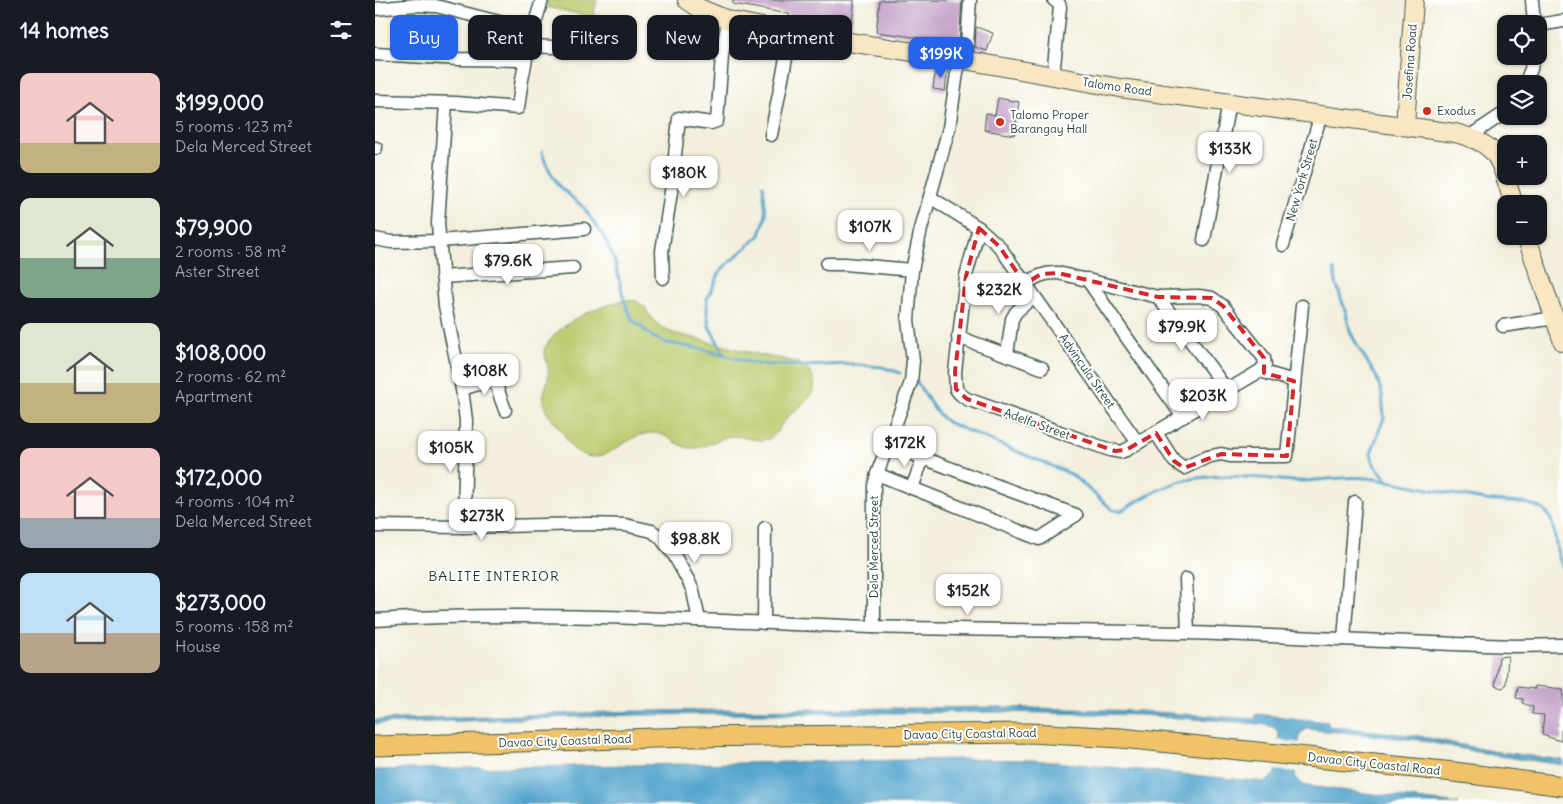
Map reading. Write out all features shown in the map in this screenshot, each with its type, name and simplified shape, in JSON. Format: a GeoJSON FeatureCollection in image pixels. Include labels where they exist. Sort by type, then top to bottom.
{"type":"FeatureCollection","features":[{"type":"Feature","properties":{"kind":"main road","name":"Davao City Coastal Road"},"geometry":{"type":"LineString","coordinates":[[375,746],[1030,732],[1121,738],[1454,772],[1563,786]]}},
{"type":"Feature","properties":{"kind":"street"},"geometry":{"type":"LineString","coordinates":[[537,15],[542,0]]}},
{"type":"Feature","properties":{"kind":"street","name":"Talomo Road"},"geometry":{"type":"LineString","coordinates":[[687,0],[699,8],[728,20]]}},
{"type":"Feature","properties":{"kind":"street","name":"Dela Merced Street"},"geometry":{"type":"LineString","coordinates":[[873,627],[875,552],[873,497],[877,474],[907,394],[913,371],[913,351],[908,320],[915,250],[949,128],[963,60],[970,0]]}},
{"type":"Feature","properties":{"kind":"street"},"geometry":{"type":"LineString","coordinates":[[1053,0],[1060,7],[1053,76]]}},
{"type":"Feature","properties":{"kind":"street","name":"Josefina Road"},"geometry":{"type":"LineString","coordinates":[[1405,125],[1415,0]]}},
{"type":"Feature","properties":{"kind":"street"},"geometry":{"type":"LineString","coordinates":[[1533,0],[1534,15]]}},
{"type":"Feature","properties":{"kind":"street"},"geometry":{"type":"LineString","coordinates":[[375,9],[436,6],[472,15]]}},
{"type":"Feature","properties":{"kind":"street"},"geometry":{"type":"LineString","coordinates":[[663,278],[662,251],[679,118],[711,123],[717,120],[722,56],[728,20]]}},
{"type":"Feature","properties":{"kind":"street"},"geometry":{"type":"LineString","coordinates":[[1547,24],[1563,21]]}},
{"type":"Feature","properties":{"kind":"street","name":"Talomo Road"},"geometry":{"type":"LineString","coordinates":[[852,43],[1120,88],[1405,125],[1470,136],[1483,142],[1493,150],[1511,195]]}},
{"type":"Feature","properties":{"kind":"street"},"geometry":{"type":"LineString","coordinates":[[375,54],[468,59]]}},
{"type":"Feature","properties":{"kind":"street"},"geometry":{"type":"LineString","coordinates":[[375,101],[518,108],[525,60]]}},
{"type":"Feature","properties":{"kind":"street"},"geometry":{"type":"LineString","coordinates":[[771,136],[786,60]]}},
{"type":"Feature","properties":{"kind":"street"},"geometry":{"type":"LineString","coordinates":[[1204,240],[1229,102]]}},
{"type":"Feature","properties":{"kind":"street"},"geometry":{"type":"LineString","coordinates":[[446,103],[438,223],[445,306],[462,389],[466,420],[464,527]]}},
{"type":"Feature","properties":{"kind":"street","name":"New York Street"},"geometry":{"type":"LineString","coordinates":[[1283,245],[1321,114]]}},
{"type":"Feature","properties":{"kind":"street"},"geometry":{"type":"LineString","coordinates":[[1470,136],[1497,118]]}},
{"type":"Feature","properties":{"kind":"street","name":"Advincula Street"},"geometry":{"type":"LineString","coordinates":[[930,198],[979,228],[999,246],[1139,443]]}},
{"type":"Feature","properties":{"kind":"street"},"geometry":{"type":"LineString","coordinates":[[979,228],[966,276],[958,337],[1042,368]]}},
{"type":"Feature","properties":{"kind":"street"},"geometry":{"type":"LineString","coordinates":[[375,239],[391,242],[439,241],[584,229]]}},
{"type":"Feature","properties":{"kind":"street"},"geometry":{"type":"LineString","coordinates":[[1529,245],[1563,342]]}},
{"type":"Feature","properties":{"kind":"street"},"geometry":{"type":"LineString","coordinates":[[827,264],[912,270]]}},
{"type":"Feature","properties":{"kind":"street"},"geometry":{"type":"LineString","coordinates":[[442,278],[573,268]]}},
{"type":"Feature","properties":{"kind":"street"},"geometry":{"type":"LineString","coordinates":[[1025,284],[1041,274],[1049,272],[1087,279],[1158,297],[1206,296],[1217,301],[1264,358],[1262,368],[1139,443]]}},
{"type":"Feature","properties":{"kind":"street"},"geometry":{"type":"LineString","coordinates":[[1087,279],[1183,417]]}},
{"type":"Feature","properties":{"kind":"street"},"geometry":{"type":"LineString","coordinates":[[1007,355],[1012,319],[1016,312],[1034,296]]}},
{"type":"Feature","properties":{"kind":"street"},"geometry":{"type":"LineString","coordinates":[[1158,297],[1227,390]]}},
{"type":"Feature","properties":{"kind":"street"},"geometry":{"type":"LineString","coordinates":[[1156,433],[1174,461],[1184,468],[1207,457],[1221,454],[1230,456],[1287,456],[1302,306]]}},
{"type":"Feature","properties":{"kind":"street"},"geometry":{"type":"LineString","coordinates":[[1503,326],[1555,318]]}},
{"type":"Feature","properties":{"kind":"street","name":"Adelfa Street"},"geometry":{"type":"LineString","coordinates":[[958,337],[955,372],[956,389],[967,398],[1110,450],[1121,452],[1139,443]]}},
{"type":"Feature","properties":{"kind":"street"},"geometry":{"type":"LineString","coordinates":[[1262,368],[1294,381]]}},
{"type":"Feature","properties":{"kind":"street"},"geometry":{"type":"LineString","coordinates":[[462,389],[494,379],[505,410]]}},
{"type":"Feature","properties":{"kind":"street"},"geometry":{"type":"LineString","coordinates":[[877,474],[1039,539],[1076,515],[888,444]]}},
{"type":"Feature","properties":{"kind":"street"},"geometry":{"type":"LineString","coordinates":[[912,488],[923,458]]}},
{"type":"Feature","properties":{"kind":"street"},"geometry":{"type":"LineString","coordinates":[[1345,639],[1355,502]]}},
{"type":"Feature","properties":{"kind":"street"},"geometry":{"type":"LineString","coordinates":[[375,526],[464,527],[588,524],[625,525],[652,531],[667,546],[685,575],[693,591],[699,620]]}},
{"type":"Feature","properties":{"kind":"street"},"geometry":{"type":"LineString","coordinates":[[764,622],[765,528]]}},
{"type":"Feature","properties":{"kind":"street"},"geometry":{"type":"LineString","coordinates":[[1186,579],[1188,633]]}},
{"type":"Feature","properties":{"kind":"street"},"geometry":{"type":"LineString","coordinates":[[375,620],[494,616],[699,620],[873,627],[1188,633],[1515,646],[1563,645]]}},
{"type":"Feature","properties":{"kind":"highlighted area"},"geometry":{"type":"Polygon","coordinates":[[[979,228],[999,246],[1025,284],[1041,274],[1058,273],[1158,297],[1212,298],[1223,306],[1264,358],[1264,373],[1294,381],[1287,456],[1221,454],[1184,468],[1174,461],[1156,433],[1126,450],[1115,451],[967,399],[956,389],[955,372],[966,276],[979,228]]]}},
{"type":"Feature","properties":{"kind":"green space"},"geometry":{"type":"Polygon","coordinates":[[[547,0],[597,0],[593,15],[584,15],[546,7],[547,0]]]}},
{"type":"Feature","properties":{"kind":"green space"},"geometry":{"type":"Polygon","coordinates":[[[624,300],[636,301],[645,307],[651,318],[662,328],[673,333],[800,364],[807,368],[812,375],[814,389],[806,401],[789,415],[778,431],[768,439],[759,440],[731,436],[700,447],[689,448],[662,435],[650,433],[640,435],[596,457],[578,452],[570,445],[544,406],[543,398],[547,383],[548,367],[544,349],[559,330],[569,323],[601,307],[624,300]]]}},
{"type":"Feature","properties":{"kind":"water"},"geometry":{"type":"Polygon","coordinates":[[[1000,707],[1140,711],[1255,719],[1256,714],[1328,722],[1328,726],[1419,736],[1492,751],[1563,760],[1563,765],[1491,755],[1419,740],[1307,729],[1300,734],[1295,776],[1299,782],[1306,786],[1459,804],[375,804],[375,770],[960,759],[1034,760],[1266,782],[1275,774],[1279,735],[1275,728],[1267,725],[1236,722],[1140,715],[1000,712],[638,715],[375,724],[375,720],[638,711],[1000,707]]]}},
{"type":"Feature","properties":{"kind":"pier"},"geometry":{"type":"Polygon","coordinates":[[[1276,740],[1301,743],[1298,772],[1274,770],[1276,740]]]}},
{"type":"Feature","properties":{"kind":"building"},"geometry":{"type":"Polygon","coordinates":[[[733,0],[854,0],[852,20],[852,15],[789,15],[733,4],[733,0]]]}},
{"type":"Feature","properties":{"kind":"building"},"geometry":{"type":"Polygon","coordinates":[[[880,0],[962,0],[959,43],[876,32],[880,0]]]}},
{"type":"Feature","properties":{"kind":"building"},"geometry":{"type":"Polygon","coordinates":[[[976,27],[993,33],[987,51],[975,47],[976,27]]]}},
{"type":"Feature","properties":{"kind":"building"},"geometry":{"type":"Polygon","coordinates":[[[936,66],[948,68],[945,91],[933,89],[936,66]]]}},
{"type":"Feature","properties":{"kind":"building","name":"Talomo Proper Barangay Hall"},"geometry":{"type":"Polygon","coordinates":[[[998,98],[1019,102],[1014,135],[984,130],[986,113],[995,115],[998,98]]]}},
{"type":"Feature","properties":{"kind":"building"},"geometry":{"type":"Polygon","coordinates":[[[1508,656],[1506,684],[1503,688],[1495,686],[1499,657],[1508,656]]]}},
{"type":"Feature","properties":{"kind":"building"},"geometry":{"type":"Polygon","coordinates":[[[1535,686],[1563,689],[1563,730],[1561,730],[1561,741],[1542,735],[1544,715],[1532,714],[1533,707],[1522,703],[1523,699],[1516,698],[1518,687],[1535,689],[1535,686]]]}},
{"type":"Feature","properties":{"kind":"waterway"},"geometry":{"type":"LineString","coordinates":[[542,152],[546,164],[558,185],[584,208],[605,238],[615,262],[624,300],[631,318],[653,337],[667,343],[701,349],[757,364],[805,366],[849,364],[882,367],[900,373]]}},
{"type":"Feature","properties":{"kind":"waterway"},"geometry":{"type":"LineString","coordinates":[[724,354],[709,326],[707,299],[721,270],[760,235],[766,215],[763,185]]}},
{"type":"Feature","properties":{"kind":"waterway"},"geometry":{"type":"LineString","coordinates":[[1334,269],[1336,283],[1350,331],[1376,376],[1382,394],[1384,418],[1371,453],[1373,463],[1389,482]]}},
{"type":"Feature","properties":{"kind":"waterway"},"geometry":{"type":"LineString","coordinates":[[916,382],[938,413],[947,422],[1071,474],[1113,510],[1121,511],[1148,495],[1188,479],[1232,476],[1292,481],[1348,477],[1367,478],[1471,498],[1525,503],[1539,507],[1549,515],[1551,520],[1558,556],[1563,568]]}},
{"type":"Feature","properties":{"kind":"place","name":"Exodus"},"geometry":{"type":"Point","coordinates":[1427,111]}},
{"type":"Feature","properties":{"kind":"place","name":"Talomo Proper Barangay Hall"},"geometry":{"type":"Point","coordinates":[1000,122]}},
{"type":"Feature","properties":{"kind":"district","name":"BALITE INTERIOR"},"geometry":{"type":"Point","coordinates":[494,576]}}]}
